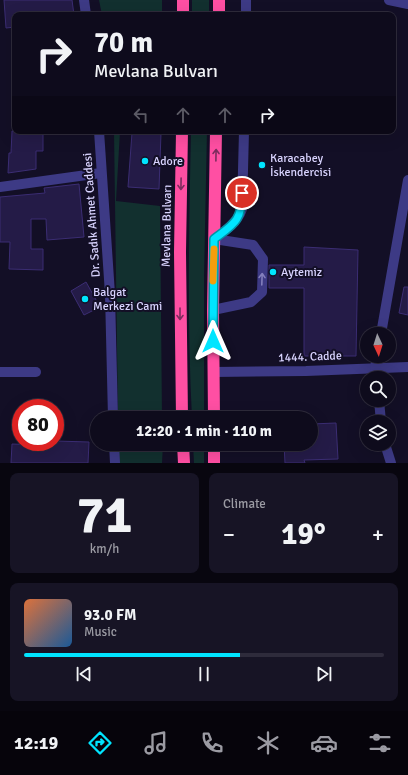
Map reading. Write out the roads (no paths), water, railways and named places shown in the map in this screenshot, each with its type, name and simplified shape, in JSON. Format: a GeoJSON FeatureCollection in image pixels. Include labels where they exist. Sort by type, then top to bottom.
{"type":"FeatureCollection","features":[{"type":"Feature","properties":{"kind":"highway"},"geometry":{"type":"LineString","coordinates":[[183,0],[183,12]]}},
{"type":"Feature","properties":{"kind":"highway"},"geometry":{"type":"LineString","coordinates":[[219,0],[219,12]]}},
{"type":"Feature","properties":{"kind":"highway","name":"Mevlana Bulvarı"},"geometry":{"type":"LineString","coordinates":[[182,134],[180,260],[182,411]]}},
{"type":"Feature","properties":{"kind":"highway"},"geometry":{"type":"LineString","coordinates":[[214,411],[213,310],[216,134]]}},
{"type":"Feature","properties":{"kind":"highway"},"geometry":{"type":"LineString","coordinates":[[183,451],[184,463]]}},
{"type":"Feature","properties":{"kind":"highway"},"geometry":{"type":"LineString","coordinates":[[214,451],[214,463]]}},
{"type":"Feature","properties":{"kind":"street"},"geometry":{"type":"LineString","coordinates":[[84,0],[86,12]]}},
{"type":"Feature","properties":{"kind":"street"},"geometry":{"type":"LineString","coordinates":[[246,0],[246,12]]}},
{"type":"Feature","properties":{"kind":"street"},"geometry":{"type":"LineString","coordinates":[[389,0],[408,4]]}},
{"type":"Feature","properties":{"kind":"street","name":"Dr. Sadık Ahmet Caddesi"},"geometry":{"type":"LineString","coordinates":[[99,134],[110,294],[113,411]]}},
{"type":"Feature","properties":{"kind":"street"},"geometry":{"type":"LineString","coordinates":[[214,239],[232,226],[242,209],[244,134]]}},
{"type":"Feature","properties":{"kind":"street"},"geometry":{"type":"LineString","coordinates":[[0,187],[101,173]]}},
{"type":"Feature","properties":{"kind":"street"},"geometry":{"type":"LineString","coordinates":[[382,327],[408,180]]}},
{"type":"Feature","properties":{"kind":"street"},"geometry":{"type":"LineString","coordinates":[[213,310],[254,301],[262,292],[263,259],[253,245],[214,239]]}},
{"type":"Feature","properties":{"kind":"street","name":"1444. Cadde"},"geometry":{"type":"LineString","coordinates":[[388,371],[408,368]]}},
{"type":"Feature","properties":{"kind":"street","name":"1444. Cadde"},"geometry":{"type":"LineString","coordinates":[[213,372],[306,371],[360,373]]}},
{"type":"Feature","properties":{"kind":"street"},"geometry":{"type":"LineString","coordinates":[[0,372],[36,372]]}},
{"type":"Feature","properties":{"kind":"street"},"geometry":{"type":"LineString","coordinates":[[114,451],[115,463]]}},
{"type":"Feature","properties":{"kind":"street"},"geometry":{"type":"LineString","coordinates":[[387,451],[391,463]]}},
{"type":"Feature","properties":{"kind":"place","name":"Adore"},"geometry":{"type":"Point","coordinates":[145,161]}},
{"type":"Feature","properties":{"kind":"place","name":"Karacabey İskendercisi"},"geometry":{"type":"Point","coordinates":[262,165]}},
{"type":"Feature","properties":{"kind":"place","name":"Aytemiz"},"geometry":{"type":"Point","coordinates":[273,272]}},
{"type":"Feature","properties":{"kind":"place","name":"Balgat Merkezi Cami"},"geometry":{"type":"Point","coordinates":[85,299]}}]}
